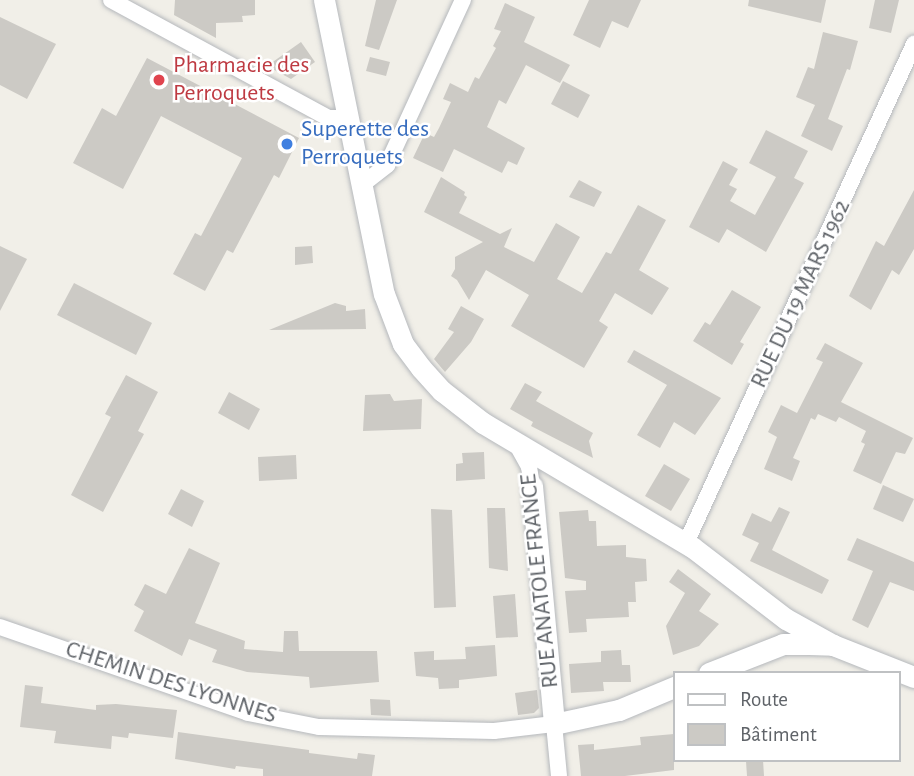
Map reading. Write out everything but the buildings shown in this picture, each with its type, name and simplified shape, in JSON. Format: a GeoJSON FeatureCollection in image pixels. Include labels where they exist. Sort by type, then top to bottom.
{"type":"FeatureCollection","features":[{"type":"Feature","properties":{"kind":"street"},"geometry":{"type":"LineString","coordinates":[[111,0],[328,118],[346,118]]}},
{"type":"Feature","properties":{"kind":"street","name":"RUE ANATOLE FRANCE"},"geometry":{"type":"LineString","coordinates":[[324,0],[384,294],[402,344],[442,391],[517,445],[529,467],[554,724]]}},
{"type":"Feature","properties":{"kind":"street"},"geometry":{"type":"LineString","coordinates":[[363,184],[387,165],[463,0]]}},
{"type":"Feature","properties":{"kind":"street","name":"RUE DU 19 MARS 1962"},"geometry":{"type":"LineString","coordinates":[[686,543],[914,44]]}},
{"type":"Feature","properties":{"kind":"street"},"geometry":{"type":"LineString","coordinates":[[517,445],[561,467],[686,543],[786,620],[833,645],[899,671]]}},
{"type":"Feature","properties":{"kind":"street"},"geometry":{"type":"LineString","coordinates":[[532,486],[544,473],[561,467]]}},
{"type":"Feature","properties":{"kind":"street"},"geometry":{"type":"LineString","coordinates":[[783,644],[789,632],[786,620]]}},
{"type":"Feature","properties":{"kind":"street","name":"CHEMIN DES LYONNES"},"geometry":{"type":"LineString","coordinates":[[0,627],[248,713],[319,727],[494,730],[554,724]]}},
{"type":"Feature","properties":{"kind":"street"},"geometry":{"type":"LineString","coordinates":[[714,671],[783,644],[833,645]]}},
{"type":"Feature","properties":{"kind":"street"},"geometry":{"type":"LineString","coordinates":[[559,776],[554,724],[619,710],[673,687]]}},
{"type":"Feature","properties":{"kind":"place","name":"Pharmacie des Perroquets"},"geometry":{"type":"Point","coordinates":[159,80]}},
{"type":"Feature","properties":{"kind":"place","name":"Superette des Perroquets"},"geometry":{"type":"Point","coordinates":[287,144]}}]}
